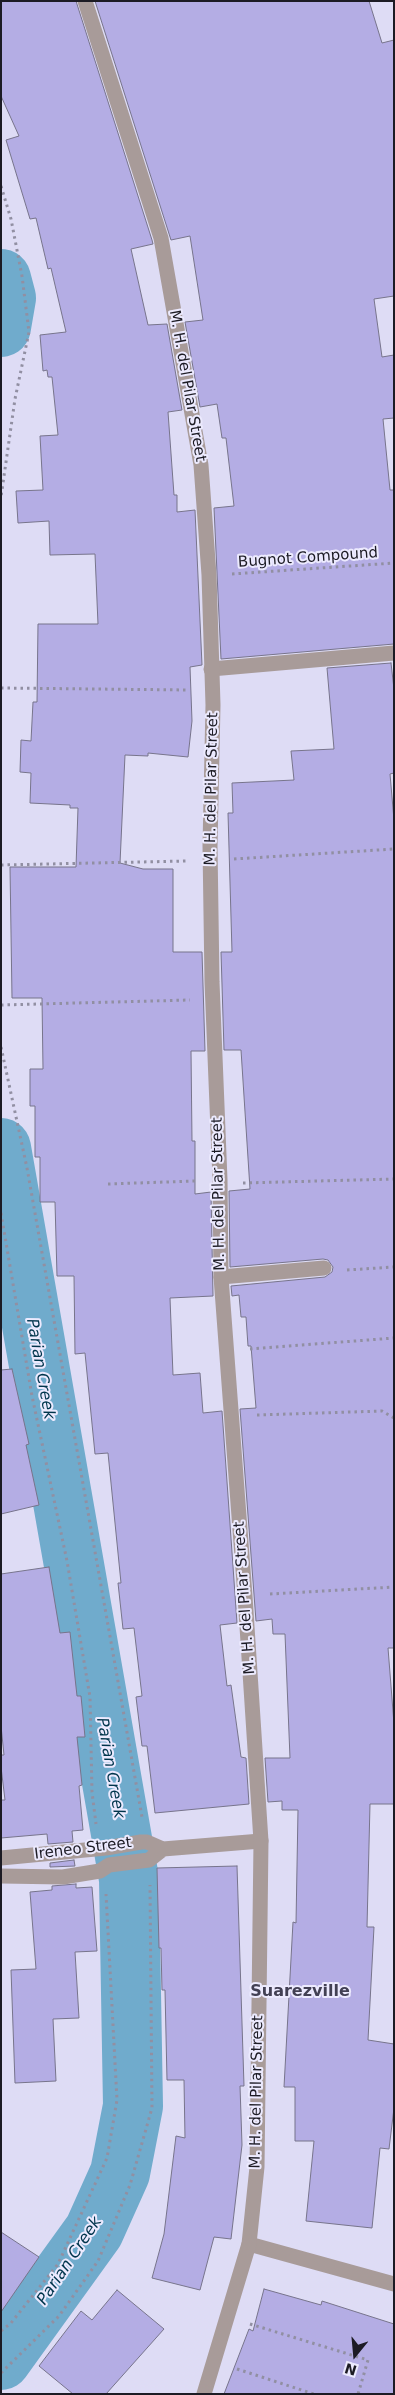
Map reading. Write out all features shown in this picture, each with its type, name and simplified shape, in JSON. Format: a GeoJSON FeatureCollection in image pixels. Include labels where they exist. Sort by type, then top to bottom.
{"type":"FeatureCollection","features":[{"type":"Feature","properties":{"kind":"street","name":"M. H. del Pilar Street"},"geometry":{"type":"LineString","coordinates":[[85,1],[161,238],[201,465],[209,576],[212,669],[211,861],[213,999],[220,1180],[221,1277],[261,1841],[257,2168],[249,2244],[204,2394]]}},
{"type":"Feature","properties":{"kind":"street"},"geometry":{"type":"LineString","coordinates":[[212,669],[394,653]]}},
{"type":"Feature","properties":{"kind":"street"},"geometry":{"type":"LineString","coordinates":[[221,1277],[324,1268]]}},
{"type":"Feature","properties":{"kind":"street","name":"Ireneo Street"},"geometry":{"type":"LineString","coordinates":[[1,1858],[144,1842],[163,1849],[261,1841]]}},
{"type":"Feature","properties":{"kind":"street","name":"Ireneo Street"},"geometry":{"type":"LineString","coordinates":[[1,1876],[63,1877],[147,1860],[163,1849]]}},
{"type":"Feature","properties":{"kind":"street"},"geometry":{"type":"LineString","coordinates":[[249,2244],[394,2284]]}},
{"type":"Feature","properties":{"kind":"path"},"geometry":{"type":"LineString","coordinates":[[1,186],[11,219],[22,276],[29,332],[15,399],[1,498]]}},
{"type":"Feature","properties":{"kind":"path","name":"Bugnot Compound"},"geometry":{"type":"LineString","coordinates":[[224,575],[394,563]]}},
{"type":"Feature","properties":{"kind":"path"},"geometry":{"type":"LineString","coordinates":[[1,688],[212,690]]}},
{"type":"Feature","properties":{"kind":"path"},"geometry":{"type":"LineString","coordinates":[[1,865],[211,861],[394,849]]}},
{"type":"Feature","properties":{"kind":"path"},"geometry":{"type":"LineString","coordinates":[[1,1005],[213,999]]}},
{"type":"Feature","properties":{"kind":"path"},"geometry":{"type":"LineString","coordinates":[[1,1047],[29,1177],[144,1842]]}},
{"type":"Feature","properties":{"kind":"path"},"geometry":{"type":"LineString","coordinates":[[108,1184],[220,1180],[246,1184],[394,1179]]}},
{"type":"Feature","properties":{"kind":"path"},"geometry":{"type":"LineString","coordinates":[[1,1213],[32,1396],[67,1561],[90,1697],[92,1792],[102,1848]]}},
{"type":"Feature","properties":{"kind":"path"},"geometry":{"type":"LineString","coordinates":[[324,1268],[344,1270],[394,1267]]}},
{"type":"Feature","properties":{"kind":"path"},"geometry":{"type":"LineString","coordinates":[[226,1352],[394,1338]]}},
{"type":"Feature","properties":{"kind":"path"},"geometry":{"type":"LineString","coordinates":[[232,1416],[382,1411],[394,1418]]}},
{"type":"Feature","properties":{"kind":"path"},"geometry":{"type":"LineString","coordinates":[[269,1594],[394,1587]]}},
{"type":"Feature","properties":{"kind":"path"},"geometry":{"type":"LineString","coordinates":[[1,2373],[59,2316],[98,2262],[130,2185],[152,2108],[147,1860]]}},
{"type":"Feature","properties":{"kind":"path"},"geometry":{"type":"LineString","coordinates":[[1,2331],[11,2323],[58,2264],[107,2158],[117,2100],[104,1868]]}},
{"type":"Feature","properties":{"kind":"path"},"geometry":{"type":"LineString","coordinates":[[228,2318],[368,2360],[358,2394]]}},
{"type":"Feature","properties":{"kind":"path"},"geometry":{"type":"LineString","coordinates":[[236,2369],[314,2394]]}},
{"type":"Feature","properties":{"kind":"building"},"geometry":{"type":"Polygon","coordinates":[[[1,1],[76,1],[152,240],[153,244],[131,249],[148,325],[167,324],[182,410],[168,412],[174,495],[177,495],[177,512],[195,510],[202,665],[190,667],[192,721],[188,757],[148,753],[148,756],[125,755],[120,863],[143,869],[173,869],[173,952],[202,952],[205,1051],[191,1051],[192,1141],[195,1141],[195,1194],[211,1192],[213,1296],[170,1298],[173,1375],[200,1373],[203,1413],[222,1411],[237,1623],[220,1625],[227,1686],[231,1685],[241,1757],[246,1758],[249,1804],[155,1813],[147,1746],[142,1746],[136,1697],[142,1696],[134,1628],[123,1629],[118,1583],[121,1583],[108,1453],[95,1454],[85,1353],[75,1354],[74,1276],[57,1276],[55,1202],[40,1202],[40,1157],[35,1157],[35,1106],[30,1106],[30,1069],[43,1069],[42,998],[12,998],[10,867],[76,867],[78,808],[70,808],[70,805],[30,803],[31,773],[20,772],[21,740],[31,741],[33,702],[37,702],[38,624],[98,624],[95,554],[50,555],[49,521],[18,523],[16,491],[43,490],[40,436],[58,435],[52,377],[48,377],[47,370],[43,371],[40,335],[66,332],[51,268],[48,269],[36,218],[30,219],[6,140],[19,136],[1,96],[1,1]]]}},
{"type":"Feature","properties":{"kind":"building"},"geometry":{"type":"Polygon","coordinates":[[[95,1],[369,1],[382,43],[394,40],[394,296],[374,299],[382,357],[394,355],[394,418],[383,419],[390,490],[394,490],[394,644],[221,659],[214,508],[234,506],[226,438],[222,438],[217,404],[200,407],[185,322],[203,320],[190,236],[171,240],[95,1]]]}},
{"type":"Feature","properties":{"kind":"building"},"geometry":{"type":"Polygon","coordinates":[[[391,663],[394,689],[394,773],[390,774],[394,820],[394,1648],[388,1648],[394,1724],[394,1804],[370,1804],[367,1927],[374,1927],[368,2040],[394,2044],[394,2108],[389,2149],[380,2148],[372,2228],[306,2221],[314,2141],[295,2141],[295,2087],[284,2087],[293,1922],[296,1923],[298,1810],[282,1810],[282,1801],[268,1802],[265,1758],[290,1758],[285,1634],[273,1634],[272,1619],[256,1621],[240,1409],[256,1408],[251,1346],[248,1346],[246,1317],[241,1317],[239,1295],[232,1296],[231,1286],[325,1277],[332,1272],[333,1267],[328,1260],[323,1259],[230,1267],[229,1191],[250,1189],[241,1050],[224,1050],[221,952],[232,952],[228,813],[233,813],[232,783],[294,780],[291,751],[334,749],[327,668],[391,663]]]}},
{"type":"Feature","properties":{"kind":"building"},"geometry":{"type":"Polygon","coordinates":[[[12,1369],[29,1444],[26,1445],[39,1505],[1,1514],[1,1370],[12,1369]]]}},
{"type":"Feature","properties":{"kind":"building"},"geometry":{"type":"Polygon","coordinates":[[[49,1567],[60,1633],[70,1632],[77,1696],[81,1696],[85,1737],[77,1737],[82,1785],[79,1786],[83,1830],[72,1831],[73,1842],[48,1844],[47,1834],[1,1838],[1,1800],[5,1800],[1,1767],[1,1755],[4,1755],[1,1726],[1,1574],[49,1567]]]}},
{"type":"Feature","properties":{"kind":"building"},"geometry":{"type":"Polygon","coordinates":[[[74,1860],[75,1866],[50,1867],[50,1863],[74,1860]]]}},
{"type":"Feature","properties":{"kind":"building"},"geometry":{"type":"Polygon","coordinates":[[[237,1866],[244,2086],[240,2086],[242,2145],[231,2239],[214,2237],[200,2290],[152,2278],[164,2234],[176,2136],[185,2138],[184,2080],[167,2080],[165,1990],[162,1990],[161,1948],[159,1948],[157,1868],[237,1866]]]}},
{"type":"Feature","properties":{"kind":"building"},"geometry":{"type":"Polygon","coordinates":[[[76,1884],[76,1888],[92,1887],[97,1951],[75,1952],[79,2018],[53,2019],[56,2081],[15,2083],[11,1970],[36,1969],[30,1892],[52,1890],[52,1886],[76,1884]]]}},
{"type":"Feature","properties":{"kind":"building"},"geometry":{"type":"Polygon","coordinates":[[[1,2232],[39,2257],[1,2312],[1,2232]]]}},
{"type":"Feature","properties":{"kind":"building"},"geometry":{"type":"Polygon","coordinates":[[[264,2289],[321,2305],[322,2301],[394,2324],[394,2394],[224,2394],[249,2329],[253,2331],[264,2289]]]}},
{"type":"Feature","properties":{"kind":"building"},"geometry":{"type":"Polygon","coordinates":[[[117,2290],[164,2329],[106,2394],[73,2394],[39,2366],[81,2311],[92,2320],[117,2290]]]}},
{"type":"Feature","properties":{"kind":"waterway","name":"Parian Creek"},"geometry":{"type":"LineString","coordinates":[[1,279],[6,298],[1,327]]}},
{"type":"Feature","properties":{"kind":"waterway","name":"Parian Creek"},"geometry":{"type":"LineString","coordinates":[[1,1148],[129,1879],[133,2106],[120,2173],[94,2231],[1,2360]]}},
{"type":"Feature","properties":{"kind":"district","name":"Suarezville"},"geometry":{"type":"Point","coordinates":[300,1992]}}]}
